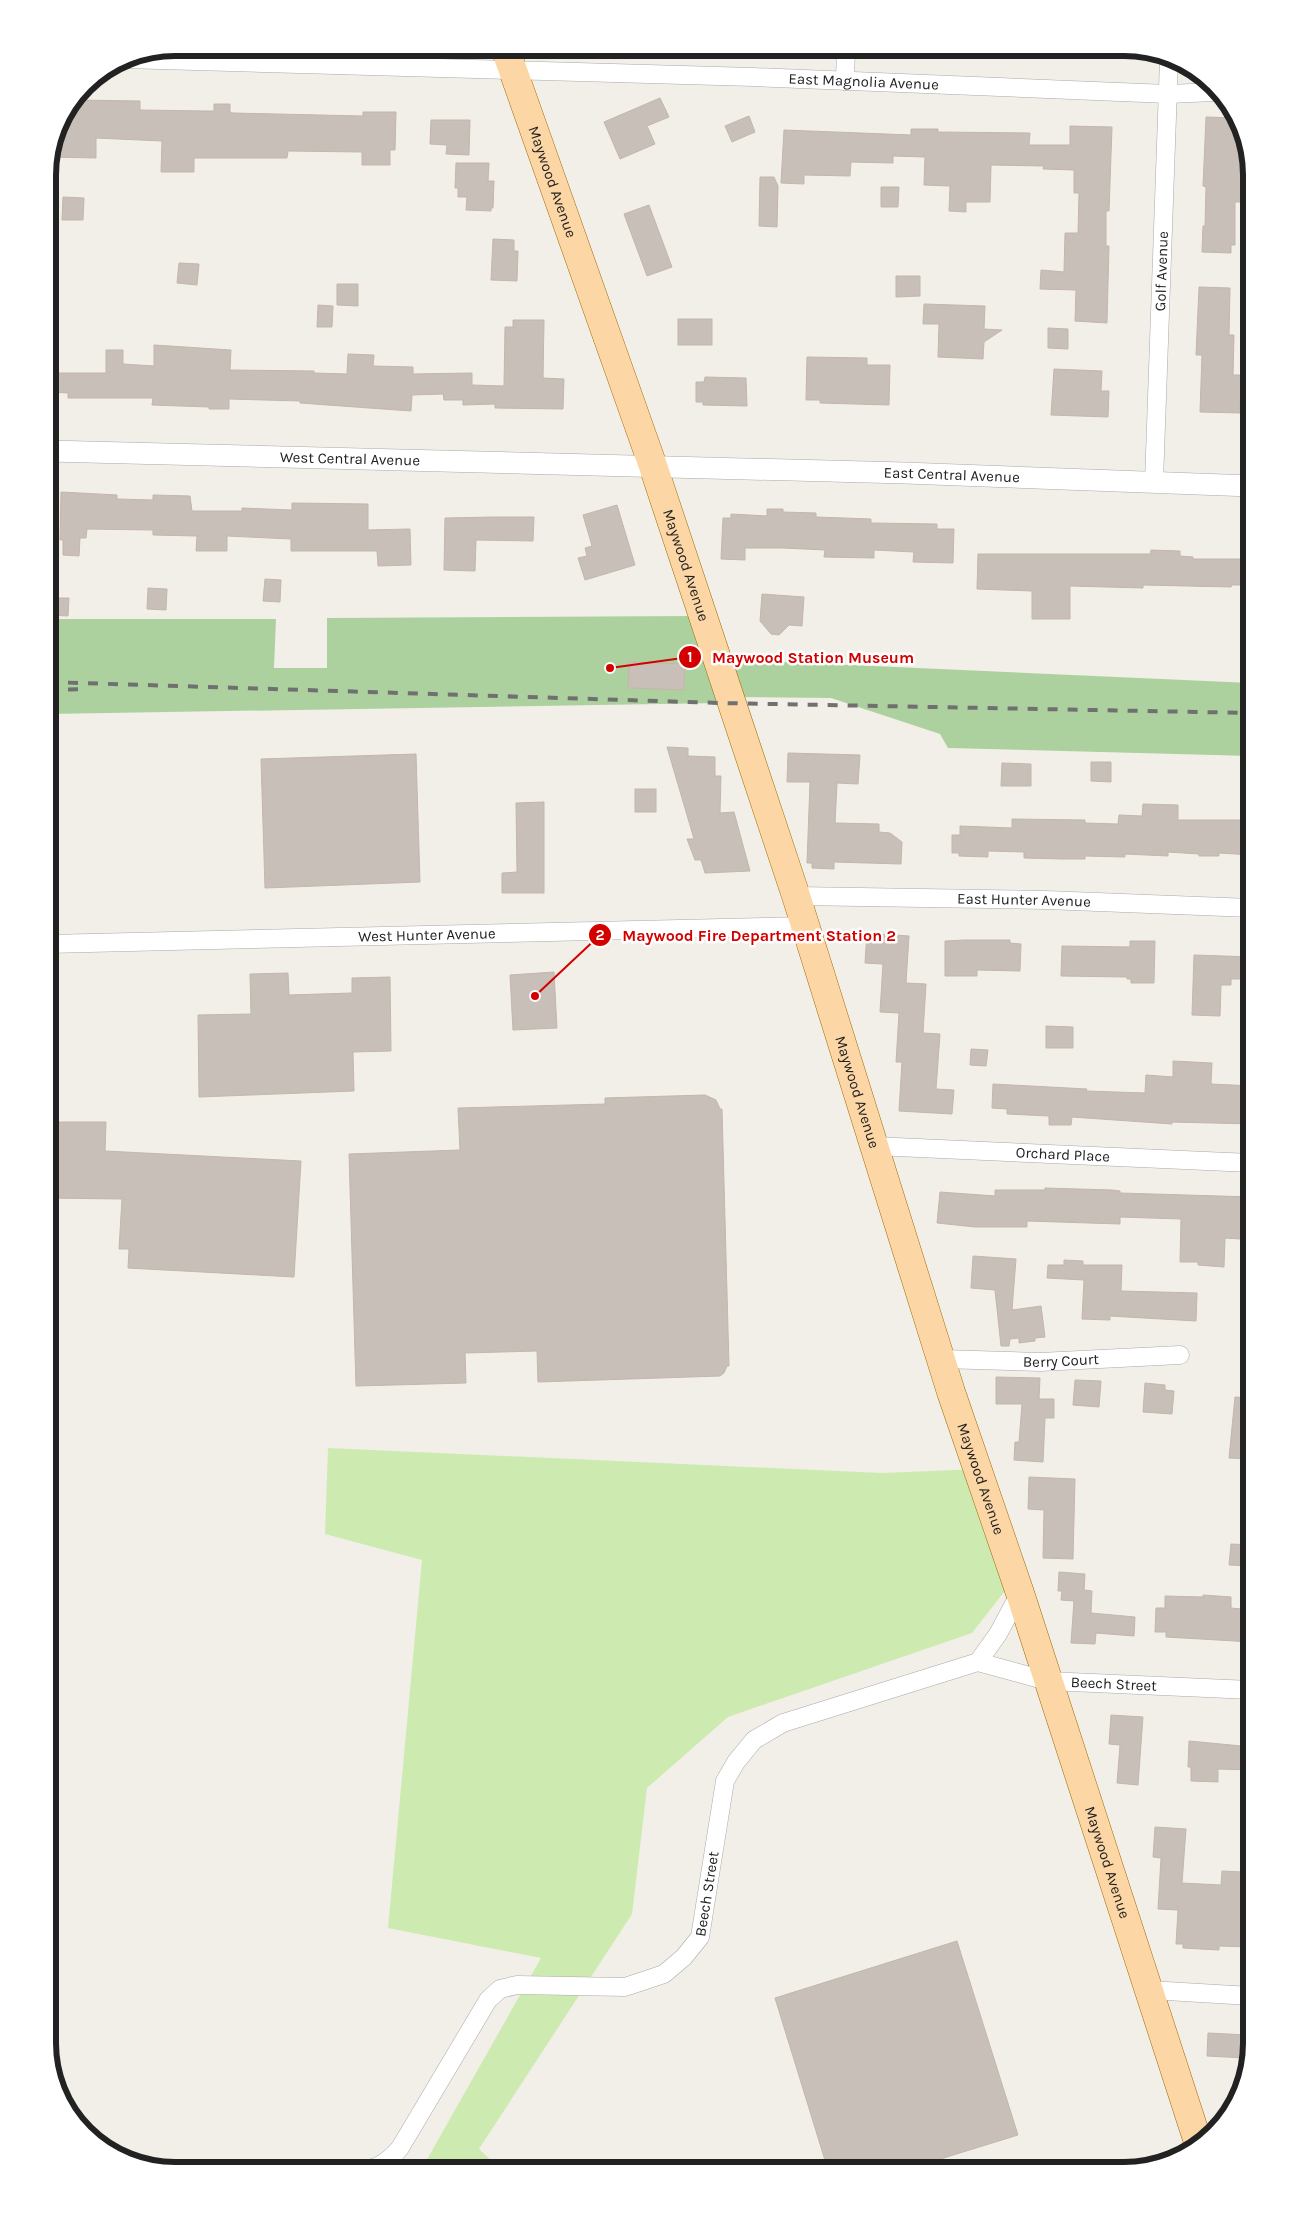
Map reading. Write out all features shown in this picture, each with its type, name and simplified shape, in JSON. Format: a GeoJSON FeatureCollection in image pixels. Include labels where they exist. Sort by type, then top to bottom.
{"type":"FeatureCollection","features":[{"type":"Feature","properties":{"kind":"main road","name":"Maywood Avenue"},"geometry":{"type":"LineString","coordinates":[[509,59],[652,466],[806,926],[941,1359],[1020,1594],[1196,2137]]}},
{"type":"Feature","properties":{"kind":"street"},"geometry":{"type":"LineString","coordinates":[[845,81],[846,57]]}},
{"type":"Feature","properties":{"kind":"street","name":"East Magnolia Avenue"},"geometry":{"type":"LineString","coordinates":[[152,59],[509,59],[845,81],[1168,94],[1208,92]]}},
{"type":"Feature","properties":{"kind":"street","name":"Golf Avenue"},"geometry":{"type":"LineString","coordinates":[[1154,482],[1169,65]]}},
{"type":"Feature","properties":{"kind":"street","name":"West Central Avenue"},"geometry":{"type":"LineString","coordinates":[[57,451],[652,466]]}},
{"type":"Feature","properties":{"kind":"street","name":"East Central Avenue"},"geometry":{"type":"LineString","coordinates":[[652,466],[1243,486]]}},
{"type":"Feature","properties":{"kind":"street","name":"East Hunter Avenue"},"geometry":{"type":"LineString","coordinates":[[796,896],[1046,900],[1243,908]]}},
{"type":"Feature","properties":{"kind":"street","name":"West Hunter Avenue"},"geometry":{"type":"LineString","coordinates":[[57,944],[806,926]]}},
{"type":"Feature","properties":{"kind":"street","name":"Orchard Place"},"geometry":{"type":"LineString","coordinates":[[874,1146],[1243,1163]]}},
{"type":"Feature","properties":{"kind":"street","name":"Berry Court"},"geometry":{"type":"LineString","coordinates":[[941,1359],[1040,1362],[1180,1355]]}},
{"type":"Feature","properties":{"kind":"street"},"geometry":{"type":"LineString","coordinates":[[978,1662],[998,1634],[1020,1594]]}},
{"type":"Feature","properties":{"kind":"street","name":"Beech Street"},"geometry":{"type":"LineString","coordinates":[[386,2161],[400,2148],[488,2000],[500,1988],[516,1985],[625,1987],[664,1974],[684,1956],[700,1937],[726,1781],[736,1762],[754,1740],[783,1723],[978,1662],[1048,1681],[1243,1690]]}},
{"type":"Feature","properties":{"kind":"street"},"geometry":{"type":"LineString","coordinates":[[1149,1990],[1243,1995]]}},
{"type":"Feature","properties":{"kind":"green space"},"geometry":{"type":"Polygon","coordinates":[[[692,616],[720,703],[57,714],[57,619],[276,619],[274,668],[327,668],[327,618],[692,616]]]}},
{"type":"Feature","properties":{"kind":"green space"},"geometry":{"type":"Polygon","coordinates":[[[717,659],[1243,683],[1243,756],[948,748],[940,734],[831,698],[730,697],[717,659]]]}},
{"type":"Feature","properties":{"kind":"green space"},"geometry":{"type":"Polygon","coordinates":[[[328,1448],[882,1473],[978,1469],[1015,1578],[972,1633],[728,1717],[647,1788],[632,1914],[479,2149],[492,2161],[426,2161],[541,1958],[388,1928],[422,1560],[325,1534],[328,1448]]]}},
{"type":"Feature","properties":{"kind":"building"},"geometry":{"type":"Polygon","coordinates":[[[660,98],[669,117],[647,126],[655,144],[620,159],[604,122],[660,98]]]}},
{"type":"Feature","properties":{"kind":"building"},"geometry":{"type":"Polygon","coordinates":[[[83,100],[140,101],[140,110],[214,111],[214,104],[230,104],[230,112],[233,113],[363,116],[363,112],[396,112],[395,150],[390,150],[390,165],[362,165],[362,152],[288,151],[287,158],[194,158],[194,172],[161,172],[162,141],[96,138],[96,158],[57,157],[68,122],[83,100]]]}},
{"type":"Feature","properties":{"kind":"building"},"geometry":{"type":"Polygon","coordinates":[[[749,116],[755,132],[732,142],[725,126],[749,116]]]}},
{"type":"Feature","properties":{"kind":"building"},"geometry":{"type":"Polygon","coordinates":[[[1206,117],[1228,118],[1239,144],[1243,175],[1243,202],[1235,202],[1235,245],[1231,245],[1231,253],[1202,252],[1206,187],[1203,186],[1206,117]]]}},
{"type":"Feature","properties":{"kind":"building"},"geometry":{"type":"Polygon","coordinates":[[[431,120],[470,120],[469,155],[446,154],[447,145],[430,144],[431,120]]]}},
{"type":"Feature","properties":{"kind":"building"},"geometry":{"type":"Polygon","coordinates":[[[1070,126],[1112,127],[1109,211],[1106,211],[1106,246],[1109,246],[1107,323],[1075,321],[1076,290],[1040,289],[1041,270],[1064,272],[1065,233],[1078,233],[1079,193],[1074,193],[1074,170],[1043,169],[1044,166],[991,165],[990,202],[966,202],[966,212],[949,211],[950,186],[924,185],[925,157],[893,156],[893,163],[851,162],[850,176],[804,175],[804,184],[781,183],[784,130],[911,135],[911,129],[938,129],[938,132],[1030,133],[1029,145],[1070,145],[1070,126]]]}},
{"type":"Feature","properties":{"kind":"building"},"geometry":{"type":"Polygon","coordinates":[[[456,163],[489,163],[488,181],[494,181],[493,208],[491,208],[491,211],[466,210],[467,197],[458,197],[458,188],[455,188],[456,163]]]}},
{"type":"Feature","properties":{"kind":"building"},"geometry":{"type":"Polygon","coordinates":[[[760,177],[774,177],[778,186],[777,227],[759,226],[760,177]]]}},
{"type":"Feature","properties":{"kind":"building"},"geometry":{"type":"Polygon","coordinates":[[[881,187],[899,187],[898,207],[881,207],[881,187]]]}},
{"type":"Feature","properties":{"kind":"building"},"geometry":{"type":"Polygon","coordinates":[[[63,197],[84,198],[83,220],[62,220],[63,197]]]}},
{"type":"Feature","properties":{"kind":"building"},"geometry":{"type":"Polygon","coordinates":[[[649,205],[672,267],[647,276],[624,214],[649,205]]]}},
{"type":"Feature","properties":{"kind":"building"},"geometry":{"type":"Polygon","coordinates":[[[493,239],[514,240],[514,251],[518,251],[517,281],[491,280],[493,239]]]}},
{"type":"Feature","properties":{"kind":"building"},"geometry":{"type":"Polygon","coordinates":[[[179,263],[199,264],[197,285],[177,283],[179,263]]]}},
{"type":"Feature","properties":{"kind":"building"},"geometry":{"type":"Polygon","coordinates":[[[896,276],[920,276],[920,296],[896,297],[896,276]]]}},
{"type":"Feature","properties":{"kind":"building"},"geometry":{"type":"Polygon","coordinates":[[[337,284],[358,284],[358,306],[337,305],[337,284]]]}},
{"type":"Feature","properties":{"kind":"building"},"geometry":{"type":"Polygon","coordinates":[[[1199,287],[1230,288],[1229,335],[1234,335],[1233,375],[1241,375],[1240,413],[1200,412],[1202,355],[1196,355],[1199,287]]]}},
{"type":"Feature","properties":{"kind":"building"},"geometry":{"type":"Polygon","coordinates":[[[924,304],[985,306],[984,329],[1002,330],[984,342],[983,359],[938,357],[939,324],[923,324],[924,304]]]}},
{"type":"Feature","properties":{"kind":"building"},"geometry":{"type":"Polygon","coordinates":[[[318,305],[333,306],[332,327],[317,327],[318,305]]]}},
{"type":"Feature","properties":{"kind":"building"},"geometry":{"type":"Polygon","coordinates":[[[678,319],[712,319],[712,345],[678,345],[678,319]]]}},
{"type":"Feature","properties":{"kind":"building"},"geometry":{"type":"Polygon","coordinates":[[[513,320],[544,320],[543,378],[564,379],[563,409],[495,408],[495,404],[463,405],[463,400],[444,400],[443,394],[412,395],[411,411],[300,403],[300,401],[229,399],[229,409],[209,409],[209,407],[152,405],[153,398],[68,398],[68,393],[57,392],[57,373],[106,373],[106,350],[123,350],[123,364],[154,366],[154,345],[231,350],[230,370],[314,371],[314,373],[347,374],[348,354],[374,355],[373,366],[413,367],[413,374],[472,373],[472,385],[504,386],[505,327],[513,327],[513,320]]]}},
{"type":"Feature","properties":{"kind":"building"},"geometry":{"type":"Polygon","coordinates":[[[1048,328],[1068,329],[1068,349],[1048,348],[1048,328]]]}},
{"type":"Feature","properties":{"kind":"building"},"geometry":{"type":"Polygon","coordinates":[[[807,357],[867,358],[867,365],[890,365],[889,405],[820,403],[820,400],[806,400],[807,357]]]}},
{"type":"Feature","properties":{"kind":"building"},"geometry":{"type":"Polygon","coordinates":[[[1054,369],[1102,371],[1101,391],[1109,391],[1108,417],[1051,415],[1054,369]]]}},
{"type":"Feature","properties":{"kind":"building"},"geometry":{"type":"Polygon","coordinates":[[[705,377],[746,378],[747,406],[703,405],[703,402],[696,402],[696,382],[704,382],[705,377]]]}},
{"type":"Feature","properties":{"kind":"building"},"geometry":{"type":"Polygon","coordinates":[[[61,492],[117,495],[117,499],[153,500],[153,495],[190,496],[192,511],[242,511],[242,508],[292,510],[292,503],[368,504],[368,530],[410,529],[411,565],[378,566],[377,551],[291,551],[291,539],[227,536],[227,551],[196,551],[197,536],[153,535],[153,530],[87,529],[86,538],[80,538],[79,556],[63,555],[63,540],[60,540],[61,492]]]}},
{"type":"Feature","properties":{"kind":"building"},"geometry":{"type":"Polygon","coordinates":[[[617,505],[635,565],[585,580],[578,558],[587,556],[585,548],[592,546],[583,515],[617,505]]]}},
{"type":"Feature","properties":{"kind":"building"},"geometry":{"type":"Polygon","coordinates":[[[767,509],[783,509],[783,512],[816,513],[816,517],[871,519],[871,523],[937,524],[937,529],[954,529],[953,563],[913,562],[914,552],[874,550],[874,558],[824,557],[825,550],[783,548],[745,548],[745,560],[721,559],[723,518],[731,518],[731,514],[767,516],[767,509]]]}},
{"type":"Feature","properties":{"kind":"building"},"geometry":{"type":"Polygon","coordinates":[[[534,517],[533,541],[476,540],[475,571],[444,570],[445,518],[534,517]]]}},
{"type":"Feature","properties":{"kind":"building"},"geometry":{"type":"Polygon","coordinates":[[[1151,550],[1180,551],[1180,556],[1193,557],[1193,559],[1243,559],[1243,585],[1232,585],[1231,587],[1143,585],[1143,588],[1070,586],[1070,619],[1032,619],[1032,591],[977,589],[978,554],[1150,554],[1151,550]]]}},
{"type":"Feature","properties":{"kind":"building"},"geometry":{"type":"Polygon","coordinates":[[[265,579],[281,580],[280,602],[263,601],[265,579]]]}},
{"type":"Feature","properties":{"kind":"building"},"geometry":{"type":"Polygon","coordinates":[[[148,588],[167,589],[166,610],[147,609],[148,588]]]}},
{"type":"Feature","properties":{"kind":"building"},"geometry":{"type":"Polygon","coordinates":[[[762,594],[804,597],[802,626],[789,625],[779,635],[771,634],[760,621],[762,594]]]}},
{"type":"Feature","properties":{"kind":"building"},"geometry":{"type":"Polygon","coordinates":[[[57,598],[69,598],[68,616],[57,615],[57,598]]]}},
{"type":"Feature","properties":{"kind":"building"},"geometry":{"type":"Polygon","coordinates":[[[629,662],[685,664],[684,690],[628,688],[629,662]]]}},
{"type":"Feature","properties":{"kind":"building"},"geometry":{"type":"Polygon","coordinates":[[[667,747],[688,748],[688,756],[715,757],[715,776],[721,776],[720,813],[734,812],[750,871],[705,873],[701,860],[695,860],[687,839],[694,839],[667,747]]]}},
{"type":"Feature","properties":{"kind":"building"},"geometry":{"type":"Polygon","coordinates":[[[788,753],[860,755],[858,784],[837,783],[835,823],[879,824],[879,832],[890,833],[902,842],[901,864],[834,862],[834,869],[812,868],[812,863],[807,863],[810,782],[787,782],[788,753]]]}},
{"type":"Feature","properties":{"kind":"building"},"geometry":{"type":"Polygon","coordinates":[[[416,754],[420,882],[265,888],[261,759],[416,754]]]}},
{"type":"Feature","properties":{"kind":"building"},"geometry":{"type":"Polygon","coordinates":[[[1091,762],[1111,762],[1111,782],[1091,781],[1091,762]]]}},
{"type":"Feature","properties":{"kind":"building"},"geometry":{"type":"Polygon","coordinates":[[[1002,763],[1031,764],[1031,786],[1001,786],[1002,763]]]}},
{"type":"Feature","properties":{"kind":"building"},"geometry":{"type":"Polygon","coordinates":[[[635,789],[656,789],[656,812],[635,812],[635,789]]]}},
{"type":"Feature","properties":{"kind":"building"},"geometry":{"type":"Polygon","coordinates":[[[544,802],[544,893],[502,893],[502,873],[517,872],[516,803],[544,802]]]}},
{"type":"Feature","properties":{"kind":"building"},"geometry":{"type":"Polygon","coordinates":[[[1143,804],[1178,805],[1178,820],[1243,820],[1243,854],[1219,853],[1219,856],[1199,856],[1199,854],[1168,852],[1168,856],[1125,854],[1125,857],[1085,856],[1085,859],[1062,859],[1024,858],[1024,852],[988,851],[988,857],[959,856],[959,853],[952,853],[952,835],[960,835],[960,826],[1012,828],[1012,819],[1085,820],[1085,823],[1118,824],[1119,815],[1142,816],[1143,804]]]}},
{"type":"Feature","properties":{"kind":"building"},"geometry":{"type":"Polygon","coordinates":[[[867,933],[909,936],[906,983],[926,984],[923,1033],[940,1034],[936,1089],[954,1090],[952,1114],[899,1111],[902,1062],[896,1062],[899,1013],[880,1012],[883,964],[865,963],[867,933]]]}},
{"type":"Feature","properties":{"kind":"building"},"geometry":{"type":"Polygon","coordinates":[[[1010,940],[1010,943],[1021,944],[1020,971],[977,970],[977,976],[945,976],[945,941],[1010,940]]]}},
{"type":"Feature","properties":{"kind":"building"},"geometry":{"type":"Polygon","coordinates":[[[1130,941],[1155,941],[1154,983],[1131,983],[1131,979],[1127,979],[1127,977],[1061,976],[1062,946],[1130,947],[1130,941]]]}},
{"type":"Feature","properties":{"kind":"building"},"geometry":{"type":"Polygon","coordinates":[[[1194,955],[1243,957],[1243,979],[1231,979],[1231,985],[1221,985],[1220,1016],[1192,1015],[1194,955]]]}},
{"type":"Feature","properties":{"kind":"building"},"geometry":{"type":"Polygon","coordinates":[[[554,972],[557,1028],[513,1030],[510,975],[554,972]]]}},
{"type":"Feature","properties":{"kind":"building"},"geometry":{"type":"Polygon","coordinates":[[[288,973],[289,995],[352,993],[352,978],[390,977],[391,1051],[353,1052],[354,1091],[199,1097],[198,1015],[251,1014],[250,974],[288,973]]]}},
{"type":"Feature","properties":{"kind":"building"},"geometry":{"type":"Polygon","coordinates":[[[1046,1026],[1073,1027],[1073,1048],[1046,1048],[1046,1026]]]}},
{"type":"Feature","properties":{"kind":"building"},"geometry":{"type":"Polygon","coordinates":[[[971,1049],[988,1050],[986,1066],[970,1065],[971,1049]]]}},
{"type":"Feature","properties":{"kind":"building"},"geometry":{"type":"Polygon","coordinates":[[[1173,1061],[1212,1063],[1211,1084],[1243,1086],[1243,1124],[1172,1122],[1172,1124],[1072,1117],[1071,1125],[1049,1125],[1049,1116],[1007,1114],[1007,1109],[992,1108],[993,1084],[1145,1093],[1146,1075],[1173,1077],[1173,1061]]]}},
{"type":"Feature","properties":{"kind":"building"},"geometry":{"type":"Polygon","coordinates":[[[705,1095],[716,1100],[720,1109],[722,1109],[729,1366],[727,1366],[724,1373],[720,1376],[538,1382],[537,1351],[465,1353],[466,1383],[356,1386],[349,1154],[460,1150],[458,1108],[605,1104],[605,1098],[705,1095]]]}},
{"type":"Feature","properties":{"kind":"building"},"geometry":{"type":"Polygon","coordinates":[[[56,1122],[106,1122],[105,1151],[301,1161],[294,1277],[128,1268],[129,1249],[119,1249],[122,1199],[56,1198],[56,1122]]]}},
{"type":"Feature","properties":{"kind":"building"},"geometry":{"type":"Polygon","coordinates":[[[1045,1188],[1112,1190],[1120,1191],[1120,1193],[1243,1197],[1243,1232],[1241,1232],[1240,1239],[1225,1238],[1224,1267],[1198,1265],[1198,1262],[1180,1262],[1181,1219],[1120,1217],[1120,1224],[1027,1221],[1027,1227],[975,1227],[937,1223],[940,1192],[995,1196],[995,1190],[1045,1190],[1045,1188]]]}},
{"type":"Feature","properties":{"kind":"building"},"geometry":{"type":"Polygon","coordinates":[[[973,1256],[1016,1259],[1012,1310],[1041,1306],[1045,1337],[1035,1338],[1035,1341],[1019,1343],[1019,1338],[1010,1339],[1009,1346],[1001,1346],[995,1290],[971,1288],[973,1256]]]}},
{"type":"Feature","properties":{"kind":"building"},"geometry":{"type":"Polygon","coordinates":[[[1064,1260],[1083,1261],[1083,1265],[1122,1265],[1121,1291],[1197,1293],[1196,1321],[1110,1316],[1110,1320],[1082,1319],[1084,1280],[1047,1278],[1048,1265],[1064,1265],[1064,1260]]]}},
{"type":"Feature","properties":{"kind":"building"},"geometry":{"type":"Polygon","coordinates":[[[996,1377],[1040,1378],[1039,1399],[1054,1399],[1054,1418],[1045,1418],[1043,1462],[1014,1460],[1015,1442],[1019,1442],[1022,1404],[996,1404],[996,1377]]]}},
{"type":"Feature","properties":{"kind":"building"},"geometry":{"type":"Polygon","coordinates":[[[1075,1380],[1101,1381],[1099,1407],[1073,1405],[1075,1380]]]}},
{"type":"Feature","properties":{"kind":"building"},"geometry":{"type":"Polygon","coordinates":[[[1145,1383],[1165,1385],[1165,1390],[1174,1391],[1172,1414],[1143,1412],[1145,1383]]]}},
{"type":"Feature","properties":{"kind":"building"},"geometry":{"type":"Polygon","coordinates":[[[1235,1397],[1243,1397],[1243,1459],[1229,1458],[1235,1397]]]}},
{"type":"Feature","properties":{"kind":"building"},"geometry":{"type":"Polygon","coordinates":[[[1029,1477],[1075,1479],[1073,1559],[1043,1558],[1044,1510],[1028,1509],[1029,1477]]]}},
{"type":"Feature","properties":{"kind":"building"},"geometry":{"type":"Polygon","coordinates":[[[1231,1544],[1243,1545],[1243,1566],[1229,1565],[1231,1544]]]}},
{"type":"Feature","properties":{"kind":"building"},"geometry":{"type":"Polygon","coordinates":[[[1059,1572],[1085,1574],[1084,1590],[1092,1591],[1091,1613],[1135,1617],[1134,1636],[1096,1633],[1095,1644],[1071,1643],[1074,1601],[1061,1600],[1062,1591],[1058,1591],[1059,1572]]]}},
{"type":"Feature","properties":{"kind":"building"},"geometry":{"type":"Polygon","coordinates":[[[1203,1595],[1231,1597],[1231,1608],[1243,1609],[1243,1641],[1166,1637],[1166,1632],[1155,1632],[1156,1608],[1165,1608],[1165,1596],[1203,1597],[1203,1595]]]}},
{"type":"Feature","properties":{"kind":"building"},"geometry":{"type":"Polygon","coordinates":[[[1111,1715],[1143,1717],[1138,1785],[1117,1783],[1120,1745],[1109,1744],[1111,1715]]]}},
{"type":"Feature","properties":{"kind":"building"},"geometry":{"type":"Polygon","coordinates":[[[1189,1741],[1243,1746],[1243,1770],[1218,1769],[1218,1782],[1191,1781],[1191,1767],[1188,1767],[1189,1741]]]}},
{"type":"Feature","properties":{"kind":"building"},"geometry":{"type":"Polygon","coordinates":[[[1155,1827],[1186,1829],[1182,1883],[1221,1885],[1222,1871],[1243,1872],[1241,1920],[1243,1920],[1243,1947],[1219,1946],[1219,1950],[1183,1948],[1183,1944],[1176,1944],[1178,1910],[1158,1909],[1161,1858],[1153,1857],[1155,1827]]]}},
{"type":"Feature","properties":{"kind":"building"},"geometry":{"type":"Polygon","coordinates":[[[957,1941],[1018,2135],[931,2162],[825,2162],[775,1998],[957,1941]]]}},
{"type":"Feature","properties":{"kind":"building"},"geometry":{"type":"Polygon","coordinates":[[[1208,2033],[1243,2035],[1242,2058],[1207,2056],[1208,2033]]]}},
{"type":"Feature","properties":{"kind":"railway"},"geometry":{"type":"LineString","coordinates":[[57,682],[720,703],[1243,713]]}},
{"type":"Feature","properties":{"kind":"railway"},"geometry":{"type":"LineString","coordinates":[[57,690],[88,689]]}},
{"type":"Feature","properties":{"kind":"place","name":"Maywood Station Museum"},"geometry":{"type":"Point","coordinates":[610,668]}},
{"type":"Feature","properties":{"kind":"place","name":"Maywood Fire Department Station 2"},"geometry":{"type":"Point","coordinates":[535,996]}}]}
